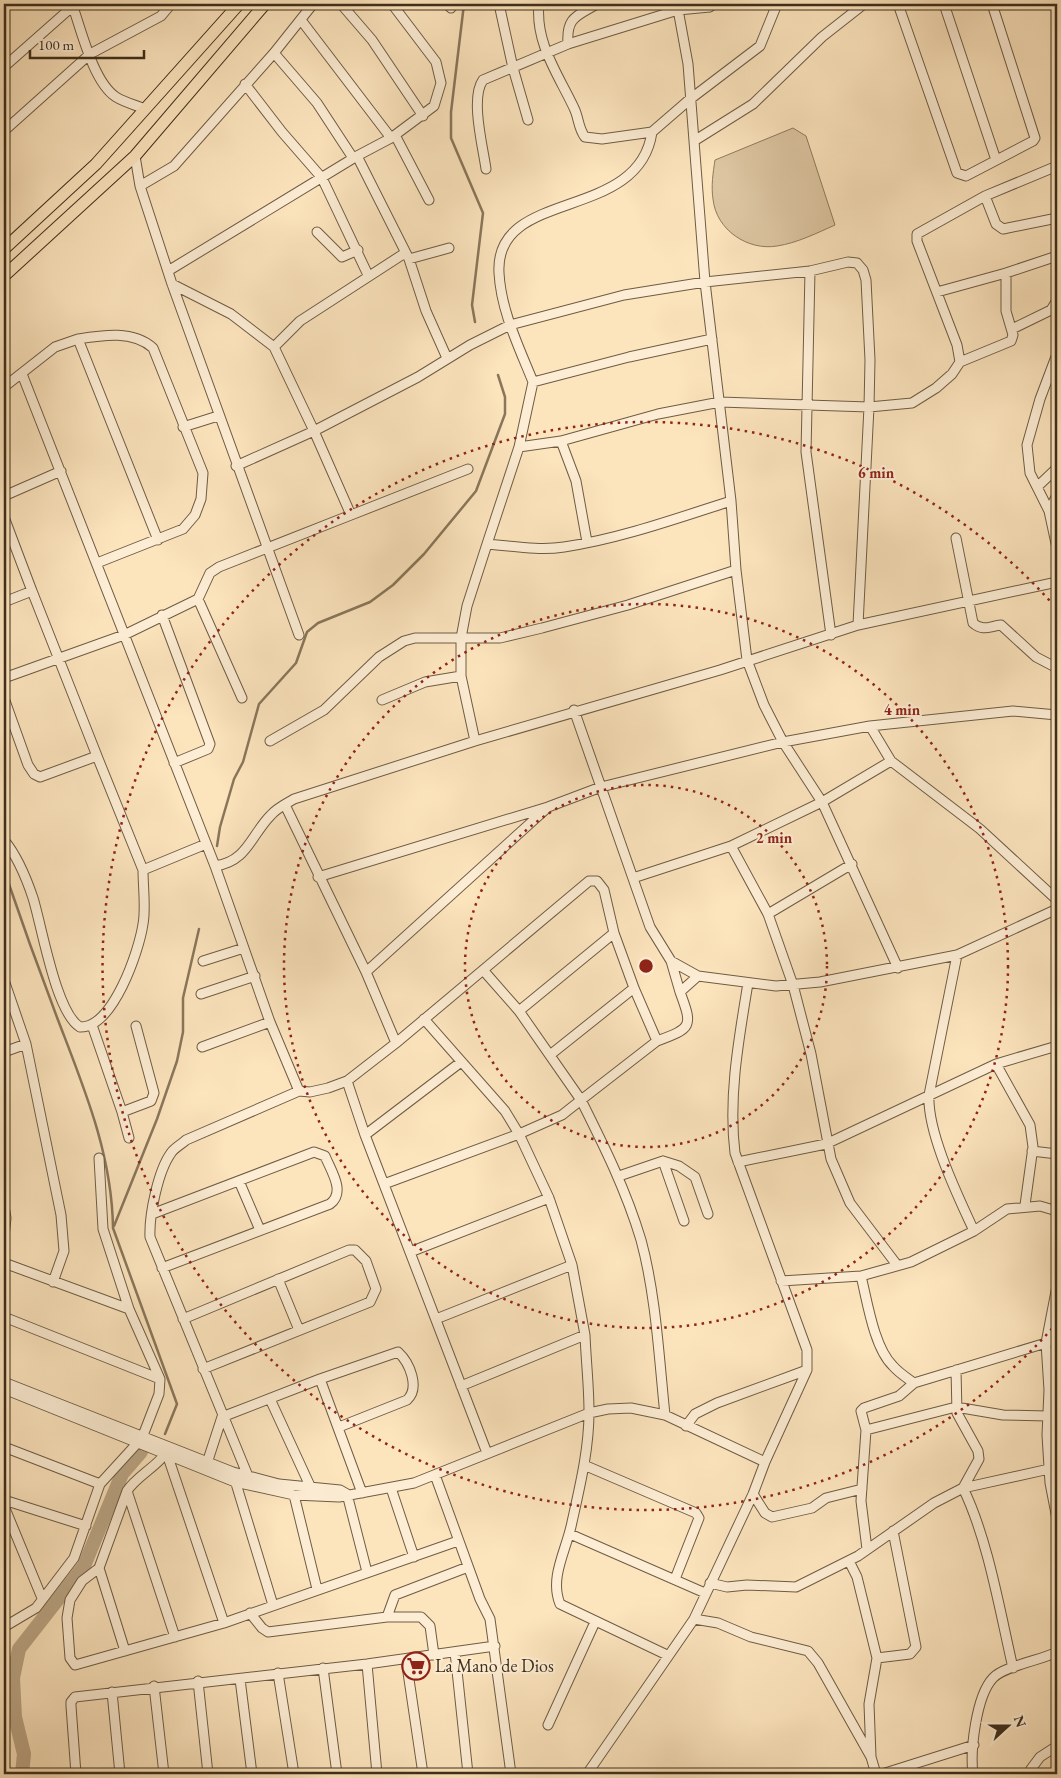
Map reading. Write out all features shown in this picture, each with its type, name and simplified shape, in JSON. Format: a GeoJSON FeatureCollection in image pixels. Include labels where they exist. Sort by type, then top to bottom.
{"type":"FeatureCollection","features":[{"type":"Feature","properties":{"kind":"main road"},"geometry":{"type":"LineString","coordinates":[[4,249],[96,164],[239,4]]}},
{"type":"Feature","properties":{"kind":"main road"},"geometry":{"type":"LineString","coordinates":[[4,276],[135,156],[265,4]]}},
{"type":"Feature","properties":{"kind":"street"},"geometry":{"type":"LineString","coordinates":[[4,131],[90,54],[161,16],[171,4]]}},
{"type":"Feature","properties":{"kind":"street"},"geometry":{"type":"LineString","coordinates":[[140,186],[174,166],[274,53],[313,4]]}},
{"type":"Feature","properties":{"kind":"street"},"geometry":{"type":"LineString","coordinates":[[341,4],[372,40],[423,116]]}},
{"type":"Feature","properties":{"kind":"street"},"geometry":{"type":"LineString","coordinates":[[168,271],[355,157],[393,137],[434,106],[439,90],[440,75],[436,62],[392,4]]}},
{"type":"Feature","properties":{"kind":"street"},"geometry":{"type":"LineString","coordinates":[[499,4],[513,68],[528,120]]}},
{"type":"Feature","properties":{"kind":"street"},"geometry":{"type":"LineString","coordinates":[[539,4],[537,22],[546,54],[576,112],[578,126],[585,137],[602,139],[652,132],[689,100],[760,46],[777,4]]}},
{"type":"Feature","properties":{"kind":"street"},"geometry":{"type":"LineString","coordinates":[[568,44],[567,30],[570,20],[597,4]]}},
{"type":"Feature","properties":{"kind":"street"},"geometry":{"type":"LineString","coordinates":[[694,141],[753,104],[822,37],[864,4]]}},
{"type":"Feature","properties":{"kind":"street"},"geometry":{"type":"LineString","coordinates":[[898,4],[957,173],[966,176],[1033,141],[1036,134],[992,4]]}},
{"type":"Feature","properties":{"kind":"street"},"geometry":{"type":"LineString","coordinates":[[944,4],[996,160]]}},
{"type":"Feature","properties":{"kind":"street"},"geometry":{"type":"LineString","coordinates":[[4,67],[73,5],[90,54],[106,88],[117,97],[144,109]]}},
{"type":"Feature","properties":{"kind":"street"},"geometry":{"type":"LineString","coordinates":[[486,169],[477,101],[478,86],[483,80],[568,44],[677,7],[710,8]]}},
{"type":"Feature","properties":{"kind":"street"},"geometry":{"type":"LineString","coordinates":[[677,7],[688,64],[689,100],[705,282],[720,402],[731,501],[736,570],[747,660],[764,705],[784,742],[822,802],[898,968]]}},
{"type":"Feature","properties":{"kind":"street"},"geometry":{"type":"LineString","coordinates":[[301,20],[393,137],[429,200]]}},
{"type":"Feature","properties":{"kind":"street"},"geometry":{"type":"LineString","coordinates":[[274,53],[317,103],[355,157],[407,256],[426,311],[448,358]]}},
{"type":"Feature","properties":{"kind":"street"},"geometry":{"type":"LineString","coordinates":[[245,84],[282,132],[322,178],[358,250],[368,275]]}},
{"type":"Feature","properties":{"kind":"street"},"geometry":{"type":"LineString","coordinates":[[475,740],[461,676],[461,638],[467,606],[519,446],[533,382],[504,306],[498,272],[502,251],[510,235],[522,224],[621,182],[632,173],[643,158],[650,145],[652,132]]}},
{"type":"Feature","properties":{"kind":"street"},"geometry":{"type":"LineString","coordinates":[[135,156],[140,186],[172,284],[236,466],[299,635]]}},
{"type":"Feature","properties":{"kind":"street"},"geometry":{"type":"LineString","coordinates":[[960,362],[957,345],[917,241],[917,234],[985,196],[1056,168]]}},
{"type":"Feature","properties":{"kind":"street"},"geometry":{"type":"LineString","coordinates":[[985,196],[996,224],[1003,229],[1057,218]]}},
{"type":"Feature","properties":{"kind":"street"},"geometry":{"type":"LineString","coordinates":[[317,232],[342,257],[358,250]]}},
{"type":"Feature","properties":{"kind":"street"},"geometry":{"type":"LineString","coordinates":[[274,347],[300,321],[368,275],[407,256],[450,248]]}},
{"type":"Feature","properties":{"kind":"street"},"geometry":{"type":"LineString","coordinates":[[937,292],[1006,273],[1057,256]]}},
{"type":"Feature","properties":{"kind":"street"},"geometry":{"type":"LineString","coordinates":[[236,466],[314,431],[418,377],[448,358],[510,325],[624,295],[705,282],[810,271],[848,262],[857,263],[863,270],[870,360],[858,626]]}},
{"type":"Feature","properties":{"kind":"street"},"geometry":{"type":"LineString","coordinates":[[810,271],[806,452],[831,635]]}},
{"type":"Feature","properties":{"kind":"street"},"geometry":{"type":"LineString","coordinates":[[519,446],[562,441],[658,414],[720,402],[869,407],[912,403],[936,388],[952,374],[960,362],[1011,341],[1014,335],[1006,311],[1006,273]]}},
{"type":"Feature","properties":{"kind":"street"},"geometry":{"type":"LineString","coordinates":[[172,284],[231,314],[274,347],[351,514]]}},
{"type":"Feature","properties":{"kind":"street"},"geometry":{"type":"LineString","coordinates":[[1012,329],[1051,310],[1057,300]]}},
{"type":"Feature","properties":{"kind":"street"},"geometry":{"type":"LineString","coordinates":[[4,387],[55,348],[78,338],[112,334],[147,342],[153,348],[203,473],[201,499],[194,515],[183,529],[97,563]]}},
{"type":"Feature","properties":{"kind":"street"},"geometry":{"type":"LineString","coordinates":[[78,338],[158,540]]}},
{"type":"Feature","properties":{"kind":"street"},"geometry":{"type":"LineString","coordinates":[[533,382],[629,357],[712,339]]}},
{"type":"Feature","properties":{"kind":"street"},"geometry":{"type":"LineString","coordinates":[[1057,354],[1040,399],[1027,445],[1030,472],[1049,511],[1057,548]]}},
{"type":"Feature","properties":{"kind":"street"},"geometry":{"type":"LineString","coordinates":[[22,374],[215,866],[270,1022],[299,1091]]}},
{"type":"Feature","properties":{"kind":"street"},"geometry":{"type":"LineString","coordinates":[[184,427],[218,416]]}},
{"type":"Feature","properties":{"kind":"street"},"geometry":{"type":"LineString","coordinates":[[562,441],[578,490],[587,542]]}},
{"type":"Feature","properties":{"kind":"street"},"geometry":{"type":"LineString","coordinates":[[1037,487],[1057,468]]}},
{"type":"Feature","properties":{"kind":"street"},"geometry":{"type":"LineString","coordinates":[[4,678],[124,635],[198,598],[210,573],[219,567],[267,550],[351,514],[468,469]]}},
{"type":"Feature","properties":{"kind":"street"},"geometry":{"type":"LineString","coordinates":[[4,496],[61,472]]}},
{"type":"Feature","properties":{"kind":"street"},"geometry":{"type":"LineString","coordinates":[[1049,511],[1057,495]]}},
{"type":"Feature","properties":{"kind":"street"},"geometry":{"type":"LineString","coordinates":[[487,544],[546,549],[587,542],[654,526],[731,501]]}},
{"type":"Feature","properties":{"kind":"street"},"geometry":{"type":"LineString","coordinates":[[4,517],[143,870],[144,922],[137,955],[116,998],[103,1015],[92,1025],[84,1027],[76,1025],[64,1007],[33,899],[15,855],[4,840]]}},
{"type":"Feature","properties":{"kind":"street"},"geometry":{"type":"LineString","coordinates":[[956,538],[973,623],[978,628],[985,629],[1001,625],[1036,657],[1057,668]]}},
{"type":"Feature","properties":{"kind":"street"},"geometry":{"type":"LineString","coordinates":[[270,741],[324,710],[379,656],[404,641],[415,638],[500,638],[628,605],[736,570]]}},
{"type":"Feature","properties":{"kind":"street"},"geometry":{"type":"LineString","coordinates":[[215,866],[228,865],[239,858],[271,814],[294,799],[475,740],[858,626],[1057,582]]}},
{"type":"Feature","properties":{"kind":"street"},"geometry":{"type":"LineString","coordinates":[[4,602],[32,591]]}},
{"type":"Feature","properties":{"kind":"street"},"geometry":{"type":"LineString","coordinates":[[198,598],[242,698]]}},
{"type":"Feature","properties":{"kind":"street"},"geometry":{"type":"LineString","coordinates":[[162,615],[210,744],[208,749],[174,762]]}},
{"type":"Feature","properties":{"kind":"street"},"geometry":{"type":"LineString","coordinates":[[382,700],[425,682],[461,676]]}},
{"type":"Feature","properties":{"kind":"street"},"geometry":{"type":"LineString","coordinates":[[4,698],[28,765],[34,774],[40,777],[97,756]]}},
{"type":"Feature","properties":{"kind":"street"},"geometry":{"type":"LineString","coordinates":[[384,1184],[519,1134],[562,1115],[657,1041],[682,1032],[688,1023],[688,1014],[671,961],[650,927],[574,710]]}},
{"type":"Feature","properties":{"kind":"street"},"geometry":{"type":"LineString","coordinates":[[318,877],[548,807],[601,787],[784,742],[870,726],[1013,711],[1057,715]]}},
{"type":"Feature","properties":{"kind":"street"},"geometry":{"type":"LineString","coordinates":[[870,726],[891,761],[980,829],[1057,900]]}},
{"type":"Feature","properties":{"kind":"street"},"geometry":{"type":"LineString","coordinates":[[633,878],[732,846],[822,802],[891,761]]}},
{"type":"Feature","properties":{"kind":"street"},"geometry":{"type":"LineString","coordinates":[[284,804],[366,972],[396,1043]]}},
{"type":"Feature","properties":{"kind":"street"},"geometry":{"type":"LineString","coordinates":[[366,972],[548,807]]}},
{"type":"Feature","properties":{"kind":"street"},"geometry":{"type":"LineString","coordinates":[[143,870],[206,844]]}},
{"type":"Feature","properties":{"kind":"street"},"geometry":{"type":"LineString","coordinates":[[732,846],[768,914],[792,984],[811,1054],[826,1144],[850,1203],[897,1266]]}},
{"type":"Feature","properties":{"kind":"street"},"geometry":{"type":"LineString","coordinates":[[768,914],[852,864]]}},
{"type":"Feature","properties":{"kind":"street"},"geometry":{"type":"LineString","coordinates":[[248,1480],[150,1237],[152,1214],[161,1174],[171,1152],[186,1140],[299,1091],[310,1092],[347,1081],[396,1043],[589,881],[597,881],[604,890],[614,933],[634,988],[657,1041]]}},
{"type":"Feature","properties":{"kind":"street"},"geometry":{"type":"LineString","coordinates":[[671,961],[698,976],[776,986],[820,982],[898,968],[957,954],[1057,909]]}},
{"type":"Feature","properties":{"kind":"street"},"geometry":{"type":"LineString","coordinates":[[519,1011],[614,933]]}},
{"type":"Feature","properties":{"kind":"street"},"geometry":{"type":"LineString","coordinates":[[203,961],[244,948]]}},
{"type":"Feature","properties":{"kind":"street"},"geometry":{"type":"LineString","coordinates":[[957,954],[929,1095],[928,1111],[943,1157],[974,1231]]}},
{"type":"Feature","properties":{"kind":"street"},"geometry":{"type":"LineString","coordinates":[[483,970],[519,1011],[581,1100],[620,1176],[641,1242],[648,1276],[665,1415]]}},
{"type":"Feature","properties":{"kind":"street"},"geometry":{"type":"LineString","coordinates":[[201,994],[255,976]]}},
{"type":"Feature","properties":{"kind":"street"},"geometry":{"type":"LineString","coordinates":[[680,992],[698,976]]}},
{"type":"Feature","properties":{"kind":"street"},"geometry":{"type":"LineString","coordinates":[[4,980],[26,1044],[64,1233],[64,1251],[53,1282]]}},
{"type":"Feature","properties":{"kind":"street"},"geometry":{"type":"LineString","coordinates":[[587,1774],[667,1655],[694,1619],[753,1494],[765,1462],[807,1370],[806,1350],[738,1162],[732,1132],[738,1044],[748,983]]}},
{"type":"Feature","properties":{"kind":"street"},"geometry":{"type":"LineString","coordinates":[[550,1055],[634,988]]}},
{"type":"Feature","properties":{"kind":"street"},"geometry":{"type":"LineString","coordinates":[[424,1019],[505,1111],[519,1134],[550,1198],[572,1265],[585,1335],[589,1414],[584,1465],[570,1534],[556,1576],[556,1595],[560,1604],[595,1622],[628,1634],[667,1655]]}},
{"type":"Feature","properties":{"kind":"street"},"geometry":{"type":"LineString","coordinates":[[202,1047],[270,1022]]}},
{"type":"Feature","properties":{"kind":"street"},"geometry":{"type":"LineString","coordinates":[[92,1025],[129,1138]]}},
{"type":"Feature","properties":{"kind":"street"},"geometry":{"type":"LineString","coordinates":[[122,1112],[150,1101],[154,1093],[136,1026]]}},
{"type":"Feature","properties":{"kind":"street"},"geometry":{"type":"LineString","coordinates":[[4,1052],[26,1044]]}},
{"type":"Feature","properties":{"kind":"street"},"geometry":{"type":"LineString","coordinates":[[738,1162],[826,1144],[996,1064],[1057,1046]]}},
{"type":"Feature","properties":{"kind":"street"},"geometry":{"type":"LineString","coordinates":[[365,1135],[461,1062]]}},
{"type":"Feature","properties":{"kind":"street"},"geometry":{"type":"LineString","coordinates":[[996,1064],[1030,1125],[1032,1151],[1025,1205]]}},
{"type":"Feature","properties":{"kind":"street"},"geometry":{"type":"LineString","coordinates":[[347,1081],[365,1135],[487,1453]]}},
{"type":"Feature","properties":{"kind":"street"},"geometry":{"type":"LineString","coordinates":[[1032,1151],[1057,1154]]}},
{"type":"Feature","properties":{"kind":"street"},"geometry":{"type":"LineString","coordinates":[[152,1214],[314,1152],[324,1156],[338,1190],[335,1200],[325,1206],[162,1268]]}},
{"type":"Feature","properties":{"kind":"street"},"geometry":{"type":"LineString","coordinates":[[4,1628],[36,1608],[74,1558],[100,1484],[139,1440],[159,1394],[160,1379],[129,1309],[103,1229],[99,1158]]}},
{"type":"Feature","properties":{"kind":"street"},"geometry":{"type":"LineString","coordinates":[[620,1176],[663,1161],[679,1166],[695,1177],[708,1214]]}},
{"type":"Feature","properties":{"kind":"street"},"geometry":{"type":"LineString","coordinates":[[663,1161],[684,1221]]}},
{"type":"Feature","properties":{"kind":"street"},"geometry":{"type":"LineString","coordinates":[[239,1181],[260,1230]]}},
{"type":"Feature","properties":{"kind":"street"},"geometry":{"type":"LineString","coordinates":[[410,1252],[550,1198]]}},
{"type":"Feature","properties":{"kind":"street"},"geometry":{"type":"LineString","coordinates":[[781,1282],[861,1276],[897,1266],[938,1250],[974,1231],[1007,1209],[1025,1205],[1057,1210]]}},
{"type":"Feature","properties":{"kind":"street"},"geometry":{"type":"LineString","coordinates":[[4,1206],[6,1218],[4,1237]]}},
{"type":"Feature","properties":{"kind":"street"},"geometry":{"type":"LineString","coordinates":[[183,1319],[349,1250],[355,1250],[366,1261],[376,1289],[370,1302],[203,1369]]}},
{"type":"Feature","properties":{"kind":"street"},"geometry":{"type":"LineString","coordinates":[[4,1263],[129,1309]]}},
{"type":"Feature","properties":{"kind":"street"},"geometry":{"type":"LineString","coordinates":[[436,1319],[572,1265]]}},
{"type":"Feature","properties":{"kind":"street"},"geometry":{"type":"LineString","coordinates":[[861,1276],[871,1318],[882,1349],[891,1365],[914,1383]]}},
{"type":"Feature","properties":{"kind":"street"},"geometry":{"type":"LineString","coordinates":[[278,1279],[299,1330]]}},
{"type":"Feature","properties":{"kind":"street"},"geometry":{"type":"LineString","coordinates":[[1057,1286],[1046,1344],[1049,1390],[1046,1435],[1049,1469],[1054,1482],[1057,1520]]}},
{"type":"Feature","properties":{"kind":"street"},"geometry":{"type":"LineString","coordinates":[[4,1317],[160,1379]]}},
{"type":"Feature","properties":{"kind":"street"},"geometry":{"type":"LineString","coordinates":[[461,1386],[585,1335]]}},
{"type":"Feature","properties":{"kind":"street"},"geometry":{"type":"LineString","coordinates":[[866,1549],[861,1501],[866,1430],[861,1413],[863,1409],[899,1396],[914,1383],[1046,1344],[1057,1338]]}},
{"type":"Feature","properties":{"kind":"street"},"geometry":{"type":"LineString","coordinates":[[208,1460],[222,1418],[320,1379],[398,1352],[414,1381],[412,1396],[407,1400],[338,1427]]}},
{"type":"Feature","properties":{"kind":"street"},"geometry":{"type":"LineString","coordinates":[[686,1426],[695,1414],[717,1403],[807,1370]]}},
{"type":"Feature","properties":{"kind":"street"},"geometry":{"type":"LineString","coordinates":[[956,1370],[957,1413],[978,1451],[979,1459],[963,1488]]}},
{"type":"Feature","properties":{"kind":"street"},"geometry":{"type":"LineString","coordinates":[[320,1379],[362,1493]]}},
{"type":"Feature","properties":{"kind":"street"},"geometry":{"type":"LineString","coordinates":[[4,1382],[139,1440]]}},
{"type":"Feature","properties":{"kind":"street"},"geometry":{"type":"LineString","coordinates":[[4,1389],[139,1440],[168,1450],[208,1460],[273,1492],[294,1495],[311,1492]]}},
{"type":"Feature","properties":{"kind":"street"},"geometry":{"type":"LineString","coordinates":[[270,1399],[311,1492]]}},
{"type":"Feature","properties":{"kind":"street"},"geometry":{"type":"LineString","coordinates":[[866,1430],[956,1407],[1004,1415],[1047,1416]]}},
{"type":"Feature","properties":{"kind":"street"},"geometry":{"type":"LineString","coordinates":[[168,1450],[235,1482],[248,1480],[279,1484],[339,1497],[414,1483],[589,1414],[608,1409],[631,1408],[665,1415],[765,1462]]}},
{"type":"Feature","properties":{"kind":"street"},"geometry":{"type":"LineString","coordinates":[[1046,1435],[1057,1433]]}},
{"type":"Feature","properties":{"kind":"street"},"geometry":{"type":"LineString","coordinates":[[4,1447],[100,1484]]}},
{"type":"Feature","properties":{"kind":"street"},"geometry":{"type":"LineString","coordinates":[[168,1450],[134,1480],[128,1491],[99,1568],[82,1581],[70,1600],[67,1618],[70,1658],[75,1664],[80,1665],[224,1623],[458,1541]]}},
{"type":"Feature","properties":{"kind":"street"},"geometry":{"type":"LineString","coordinates":[[168,1450],[224,1623]]}},
{"type":"Feature","properties":{"kind":"street"},"geometry":{"type":"LineString","coordinates":[[584,1465],[696,1513],[699,1518],[675,1579]]}},
{"type":"Feature","properties":{"kind":"street"},"geometry":{"type":"LineString","coordinates":[[710,1583],[727,1587],[747,1585],[796,1587],[849,1561],[934,1503],[963,1488],[1049,1469]]}},
{"type":"Feature","properties":{"kind":"street"},"geometry":{"type":"LineString","coordinates":[[233,1472],[273,1605]]}},
{"type":"Feature","properties":{"kind":"street"},"geometry":{"type":"LineString","coordinates":[[435,1474],[458,1541],[490,1620],[511,1774]]}},
{"type":"Feature","properties":{"kind":"street"},"geometry":{"type":"LineString","coordinates":[[390,1488],[414,1557]]}},
{"type":"Feature","properties":{"kind":"street"},"geometry":{"type":"LineString","coordinates":[[963,1488],[970,1502],[992,1577],[1013,1668]]}},
{"type":"Feature","properties":{"kind":"street"},"geometry":{"type":"LineString","coordinates":[[753,1494],[765,1513],[772,1517],[812,1508],[826,1498],[862,1489]]}},
{"type":"Feature","properties":{"kind":"street"},"geometry":{"type":"LineString","coordinates":[[128,1491],[175,1637]]}},
{"type":"Feature","properties":{"kind":"street"},"geometry":{"type":"LineString","coordinates":[[347,1494],[367,1572]]}},
{"type":"Feature","properties":{"kind":"street"},"geometry":{"type":"LineString","coordinates":[[294,1495],[317,1589]]}},
{"type":"Feature","properties":{"kind":"street"},"geometry":{"type":"LineString","coordinates":[[4,1500],[86,1526]]}},
{"type":"Feature","properties":{"kind":"street"},"geometry":{"type":"LineString","coordinates":[[4,1506],[42,1598]]}},
{"type":"Feature","properties":{"kind":"street"},"geometry":{"type":"LineString","coordinates":[[878,1658],[910,1654],[916,1647],[893,1531]]}},
{"type":"Feature","properties":{"kind":"street"},"geometry":{"type":"LineString","coordinates":[[570,1534],[705,1593]]}},
{"type":"Feature","properties":{"kind":"street"},"geometry":{"type":"LineString","coordinates":[[849,1561],[857,1577],[878,1658],[869,1704],[871,1757]]}},
{"type":"Feature","properties":{"kind":"street"},"geometry":{"type":"LineString","coordinates":[[387,1617],[395,1594],[468,1567]]}},
{"type":"Feature","properties":{"kind":"street"},"geometry":{"type":"LineString","coordinates":[[99,1568],[125,1651]]}},
{"type":"Feature","properties":{"kind":"street"},"geometry":{"type":"LineString","coordinates":[[250,1613],[262,1628],[268,1632],[387,1617],[421,1617],[430,1626],[434,1655]]}},
{"type":"Feature","properties":{"kind":"street"},"geometry":{"type":"LineString","coordinates":[[694,1619],[718,1623],[751,1637],[808,1651],[818,1663],[871,1757],[876,1774]]}},
{"type":"Feature","properties":{"kind":"street"},"geometry":{"type":"LineString","coordinates":[[548,1725],[595,1622]]}},
{"type":"Feature","properties":{"kind":"street"},"geometry":{"type":"LineString","coordinates":[[76,1774],[71,1702],[76,1697],[198,1681],[240,1679],[278,1673],[367,1664],[495,1646]]}},
{"type":"Feature","properties":{"kind":"street"},"geometry":{"type":"LineString","coordinates":[[455,1652],[468,1774]]}},
{"type":"Feature","properties":{"kind":"street"},"geometry":{"type":"LineString","coordinates":[[974,1774],[972,1762],[982,1700],[993,1677],[1057,1652]]}},
{"type":"Feature","properties":{"kind":"street"},"geometry":{"type":"LineString","coordinates":[[406,1659],[423,1774]]}},
{"type":"Feature","properties":{"kind":"street"},"geometry":{"type":"LineString","coordinates":[[367,1664],[378,1774]]}},
{"type":"Feature","properties":{"kind":"street"},"geometry":{"type":"LineString","coordinates":[[323,1668],[337,1774]]}},
{"type":"Feature","properties":{"kind":"street"},"geometry":{"type":"LineString","coordinates":[[278,1673],[294,1774]]}},
{"type":"Feature","properties":{"kind":"street"},"geometry":{"type":"LineString","coordinates":[[240,1679],[252,1774]]}},
{"type":"Feature","properties":{"kind":"street"},"geometry":{"type":"LineString","coordinates":[[198,1681],[208,1774]]}},
{"type":"Feature","properties":{"kind":"street"},"geometry":{"type":"LineString","coordinates":[[154,1686],[164,1774]]}},
{"type":"Feature","properties":{"kind":"street"},"geometry":{"type":"LineString","coordinates":[[112,1692],[120,1774]]}},
{"type":"Feature","properties":{"kind":"street"},"geometry":{"type":"LineString","coordinates":[[882,1774],[974,1745]]}},
{"type":"Feature","properties":{"kind":"street"},"geometry":{"type":"LineString","coordinates":[[1033,1774],[1031,1769],[1033,1763],[1057,1746]]}},
{"type":"Feature","properties":{"kind":"shaded area"},"geometry":{"type":"Polygon","coordinates":[[[793,128],[806,136],[835,225],[784,245],[766,247],[745,242],[727,229],[715,210],[712,189],[715,160],[793,128]]]}},
{"type":"Feature","properties":{"kind":"waterway"},"geometry":{"type":"LineString","coordinates":[[464,4],[451,112],[451,138],[483,213],[472,305],[475,322]]}},
{"type":"Feature","properties":{"kind":"waterway"},"geometry":{"type":"LineString","coordinates":[[217,846],[220,827],[234,779],[243,762],[259,704],[296,663],[307,632],[318,623],[370,602],[393,585],[424,554],[476,491],[505,414],[505,397],[498,375]]}},
{"type":"Feature","properties":{"kind":"waterway"},"geometry":{"type":"LineString","coordinates":[[4,870],[87,1096],[108,1174],[113,1228],[177,1404],[165,1434]]}},
{"type":"Feature","properties":{"kind":"waterway"},"geometry":{"type":"LineString","coordinates":[[114,1226],[157,1119],[177,1061],[183,1032],[183,998],[199,929]]}},
{"type":"Feature","properties":{"kind":"waterway"},"geometry":{"type":"LineString","coordinates":[[22,1774],[24,1754],[15,1717],[13,1678],[19,1649],[84,1566],[122,1474],[141,1452]]}},
{"type":"Feature","properties":{"kind":"place","name":"La Mano de Dios"},"geometry":{"type":"Point","coordinates":[416,1666]}}]}
